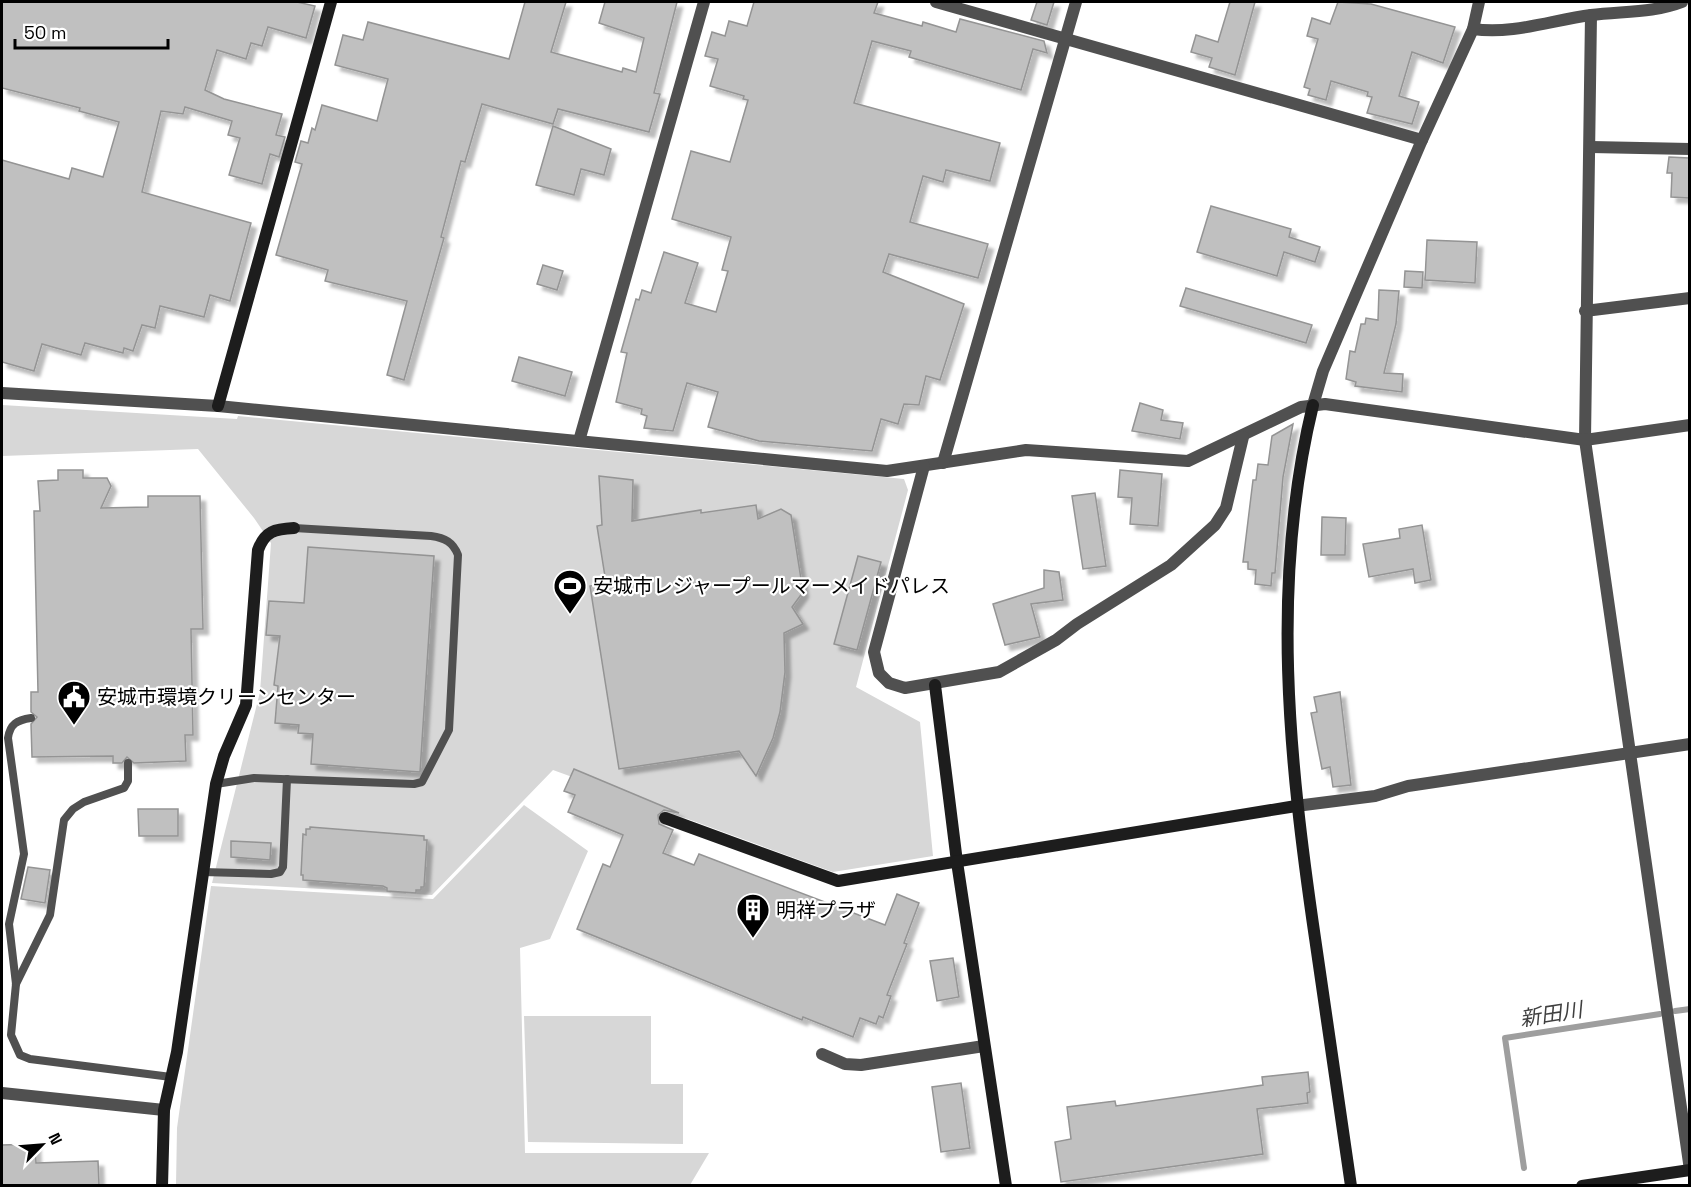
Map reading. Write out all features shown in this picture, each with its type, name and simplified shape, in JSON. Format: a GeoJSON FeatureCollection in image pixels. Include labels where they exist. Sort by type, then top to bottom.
{"type":"FeatureCollection","features":[{"type":"Feature","properties":{"kind":"street"},"geometry":{"type":"LineString","coordinates":[[218,406],[331,2]]}},
{"type":"Feature","properties":{"kind":"street"},"geometry":{"type":"LineString","coordinates":[[579,441],[704,2]]}},
{"type":"Feature","properties":{"kind":"street"},"geometry":{"type":"LineString","coordinates":[[936,2],[1422,140]]}},
{"type":"Feature","properties":{"kind":"street"},"geometry":{"type":"LineString","coordinates":[[943,463],[1076,2]]}},
{"type":"Feature","properties":{"kind":"street"},"geometry":{"type":"LineString","coordinates":[[1351,1185],[1296,806],[1288,699],[1287,592],[1305,441],[1323,371],[1422,140],[1473,29],[1479,2]]}},
{"type":"Feature","properties":{"kind":"street"},"geometry":{"type":"LineString","coordinates":[[1473,29],[1492,32],[1591,15],[1654,9],[1682,2]]}},
{"type":"Feature","properties":{"kind":"street"},"geometry":{"type":"LineString","coordinates":[[1582,1185],[1689,1170],[1585,440],[1591,147],[1591,15]]}},
{"type":"Feature","properties":{"kind":"street"},"geometry":{"type":"LineString","coordinates":[[1591,147],[1689,149]]}},
{"type":"Feature","properties":{"kind":"street"},"geometry":{"type":"LineString","coordinates":[[1586,311],[1689,298]]}},
{"type":"Feature","properties":{"kind":"street"},"geometry":{"type":"LineString","coordinates":[[2,393],[218,406],[887,471],[1026,450],[1188,461],[1243,437],[1301,407],[1326,404],[1585,440],[1689,425]]}},
{"type":"Feature","properties":{"kind":"street"},"geometry":{"type":"LineString","coordinates":[[924,466],[874,652],[874,662],[879,673],[897,687],[935,685],[999,672],[1056,640],[1171,565],[1222,515],[1243,437]]}},
{"type":"Feature","properties":{"kind":"street"},"geometry":{"type":"LineString","coordinates":[[162,1185],[164,1110],[216,784],[246,705],[258,550],[269,532],[294,528]]}},
{"type":"Feature","properties":{"kind":"street"},"geometry":{"type":"LineString","coordinates":[[935,685],[957,862],[1006,1185]]}},
{"type":"Feature","properties":{"kind":"street"},"geometry":{"type":"LineString","coordinates":[[665,818],[838,881],[1296,806],[1375,796],[1408,786],[1689,744]]}},
{"type":"Feature","properties":{"kind":"street"},"geometry":{"type":"LineString","coordinates":[[822,1054],[845,1064],[861,1065],[984,1046]]}},
{"type":"Feature","properties":{"kind":"street"},"geometry":{"type":"LineString","coordinates":[[2,1093],[164,1110]]}},
{"type":"Feature","properties":{"kind":"lane"},"geometry":{"type":"LineString","coordinates":[[216,784],[254,778],[414,784],[422,782],[449,730],[458,555],[454,545],[443,538],[294,528]]}},
{"type":"Feature","properties":{"kind":"lane"},"geometry":{"type":"LineString","coordinates":[[31,718],[9,728],[8,738],[24,854],[9,924],[16,984],[11,1035],[20,1055],[30,1059],[171,1077]]}},
{"type":"Feature","properties":{"kind":"lane"},"geometry":{"type":"LineString","coordinates":[[16,984],[50,915],[64,820],[72,809],[84,802],[124,788],[128,781],[128,763]]}},
{"type":"Feature","properties":{"kind":"lane"},"geometry":{"type":"LineString","coordinates":[[203,872],[270,874],[280,872],[283,867],[287,779]]}},
{"type":"Feature","properties":{"kind":"shaded area","name":"安城市レジャープールマーメイドパレス"},"geometry":{"type":"Polygon","coordinates":[[[2,405],[237,419],[238,416],[904,479],[908,490],[856,687],[920,722],[933,856],[833,872],[553,770],[432,895],[212,883],[260,692],[271,543],[254,518],[198,449],[2,456],[2,405]]]}},
{"type":"Feature","properties":{"kind":"shaded area"},"geometry":{"type":"Polygon","coordinates":[[[524,805],[588,851],[550,939],[520,948],[525,1153],[709,1153],[690,1185],[176,1185],[177,1128],[211,886],[433,899],[524,805]]]}},
{"type":"Feature","properties":{"kind":"shaded area"},"geometry":{"type":"Polygon","coordinates":[[[524,1016],[651,1016],[651,1084],[683,1084],[683,1144],[528,1142],[524,1016]]]}},
{"type":"Feature","properties":{"kind":"building"},"geometry":{"type":"Polygon","coordinates":[[[2,2],[297,2],[315,6],[306,38],[268,27],[262,46],[251,43],[246,59],[217,50],[205,90],[224,99],[282,114],[276,135],[285,137],[279,157],[270,154],[262,184],[229,175],[240,138],[228,135],[232,121],[185,107],[183,114],[161,111],[142,192],[251,223],[230,301],[210,295],[204,317],[160,306],[155,328],[142,325],[133,351],[124,348],[123,353],[85,343],[81,355],[42,344],[34,371],[2,362],[2,160],[69,179],[72,168],[103,177],[119,122],[79,111],[80,108],[2,88],[2,2]]]}},
{"type":"Feature","properties":{"kind":"building"},"geometry":{"type":"Polygon","coordinates":[[[525,2],[566,2],[551,52],[622,72],[623,68],[636,72],[644,38],[599,23],[605,2],[677,2],[654,93],[660,94],[649,132],[558,109],[553,124],[482,104],[465,162],[461,161],[441,237],[444,238],[404,380],[387,375],[407,301],[325,281],[328,270],[276,255],[302,164],[295,162],[301,141],[308,143],[312,128],[315,130],[322,105],[377,121],[388,79],[335,65],[343,35],[363,40],[368,22],[509,59],[525,2]]]}},
{"type":"Feature","properties":{"kind":"building"},"geometry":{"type":"Polygon","coordinates":[[[754,2],[878,2],[874,13],[922,26],[923,22],[956,32],[960,19],[1044,41],[1047,53],[1033,49],[1021,90],[909,57],[911,51],[872,41],[854,103],[1000,143],[990,181],[946,170],[943,182],[923,176],[910,222],[988,244],[978,278],[889,254],[883,272],[964,304],[940,380],[926,376],[919,405],[904,404],[898,424],[881,419],[872,451],[759,441],[708,427],[718,392],[687,383],[673,431],[644,428],[647,416],[641,414],[642,409],[616,402],[627,353],[621,352],[636,299],[639,300],[642,290],[651,293],[664,252],[698,263],[685,303],[716,312],[728,271],[722,270],[731,237],[672,219],[691,151],[730,162],[748,100],[743,99],[744,96],[710,86],[718,59],[705,56],[712,32],[725,36],[729,21],[747,26],[754,2]]]}},
{"type":"Feature","properties":{"kind":"building"},"geometry":{"type":"Polygon","coordinates":[[[1037,2],[1054,2],[1047,25],[1031,20],[1037,2]]]}},
{"type":"Feature","properties":{"kind":"building"},"geometry":{"type":"Polygon","coordinates":[[[1230,2],[1255,2],[1235,75],[1209,67],[1212,58],[1191,52],[1196,35],[1218,42],[1230,2]]]}},
{"type":"Feature","properties":{"kind":"building"},"geometry":{"type":"Polygon","coordinates":[[[1338,2],[1371,4],[1455,27],[1443,63],[1412,52],[1399,96],[1419,102],[1412,124],[1367,113],[1372,97],[1367,96],[1368,92],[1331,81],[1326,100],[1308,95],[1310,89],[1304,87],[1318,39],[1307,36],[1312,18],[1330,24],[1338,2]]]}},
{"type":"Feature","properties":{"kind":"building"},"geometry":{"type":"Polygon","coordinates":[[[553,126],[611,149],[604,175],[581,169],[574,195],[536,185],[553,126]]]}},
{"type":"Feature","properties":{"kind":"building"},"geometry":{"type":"Polygon","coordinates":[[[1669,157],[1689,158],[1689,198],[1671,197],[1672,173],[1667,173],[1669,157]]]}},
{"type":"Feature","properties":{"kind":"building"},"geometry":{"type":"Polygon","coordinates":[[[1211,206],[1291,229],[1289,237],[1320,247],[1315,262],[1284,252],[1277,276],[1197,252],[1211,206]]]}},
{"type":"Feature","properties":{"kind":"building"},"geometry":{"type":"Polygon","coordinates":[[[1427,240],[1477,242],[1475,283],[1425,280],[1427,240]]]}},
{"type":"Feature","properties":{"kind":"building"},"geometry":{"type":"Polygon","coordinates":[[[543,265],[563,271],[557,290],[537,284],[543,265]]]}},
{"type":"Feature","properties":{"kind":"building"},"geometry":{"type":"Polygon","coordinates":[[[1405,271],[1423,272],[1422,288],[1404,287],[1405,271]]]}},
{"type":"Feature","properties":{"kind":"building"},"geometry":{"type":"Polygon","coordinates":[[[1186,288],[1312,325],[1306,343],[1180,306],[1186,288]]]}},
{"type":"Feature","properties":{"kind":"building"},"geometry":{"type":"Polygon","coordinates":[[[1379,290],[1399,291],[1396,324],[1384,373],[1403,374],[1402,392],[1355,386],[1356,382],[1346,379],[1350,351],[1355,352],[1361,324],[1365,324],[1366,318],[1378,320],[1379,290]]]}},
{"type":"Feature","properties":{"kind":"building"},"geometry":{"type":"Polygon","coordinates":[[[519,357],[572,372],[565,396],[512,381],[519,357]]]}},
{"type":"Feature","properties":{"kind":"building"},"geometry":{"type":"Polygon","coordinates":[[[1140,403],[1163,410],[1161,420],[1183,423],[1180,439],[1132,431],[1140,403]]]}},
{"type":"Feature","properties":{"kind":"building"},"geometry":{"type":"Polygon","coordinates":[[[1293,424],[1283,477],[1275,573],[1272,573],[1271,586],[1255,584],[1256,570],[1248,569],[1248,562],[1243,562],[1253,480],[1256,480],[1258,464],[1268,465],[1272,436],[1293,424]]]}},
{"type":"Feature","properties":{"kind":"building"},"geometry":{"type":"Polygon","coordinates":[[[58,470],[83,470],[83,478],[107,478],[111,486],[101,508],[148,507],[148,496],[200,496],[203,629],[191,629],[193,735],[185,735],[186,761],[134,763],[127,757],[122,763],[113,763],[113,756],[32,757],[31,724],[37,717],[31,712],[31,692],[38,692],[34,511],[40,511],[38,481],[58,480],[58,470]]]}},
{"type":"Feature","properties":{"kind":"building"},"geometry":{"type":"Polygon","coordinates":[[[1120,470],[1162,474],[1158,526],[1130,524],[1132,498],[1118,497],[1120,470]]]}},
{"type":"Feature","properties":{"kind":"building"},"geometry":{"type":"Polygon","coordinates":[[[599,476],[633,480],[632,521],[701,510],[701,513],[756,505],[758,519],[781,509],[791,515],[803,592],[792,607],[803,624],[784,633],[785,672],[780,712],[773,738],[756,776],[739,751],[619,769],[590,586],[606,583],[597,526],[602,525],[599,476]]]}},
{"type":"Feature","properties":{"kind":"building"},"geometry":{"type":"Polygon","coordinates":[[[1095,493],[1106,566],[1083,569],[1072,496],[1095,493]]]}},
{"type":"Feature","properties":{"kind":"building"},"geometry":{"type":"Polygon","coordinates":[[[1322,517],[1346,518],[1345,555],[1321,555],[1322,517]]]}},
{"type":"Feature","properties":{"kind":"building"},"geometry":{"type":"Polygon","coordinates":[[[1422,525],[1431,580],[1415,583],[1413,569],[1369,577],[1363,544],[1400,538],[1399,529],[1422,525]]]}},
{"type":"Feature","properties":{"kind":"building"},"geometry":{"type":"Polygon","coordinates":[[[308,547],[434,556],[420,772],[311,764],[313,734],[298,733],[299,725],[275,723],[278,686],[274,685],[280,636],[266,635],[269,601],[304,603],[308,547]]]}},
{"type":"Feature","properties":{"kind":"building"},"geometry":{"type":"Polygon","coordinates":[[[858,556],[881,562],[857,650],[834,644],[858,556]]]}},
{"type":"Feature","properties":{"kind":"building"},"geometry":{"type":"Polygon","coordinates":[[[1044,570],[1059,572],[1063,600],[1031,604],[1040,637],[1005,645],[993,604],[1044,588],[1044,570]]]}},
{"type":"Feature","properties":{"kind":"building"},"geometry":{"type":"Polygon","coordinates":[[[1340,692],[1351,785],[1333,787],[1330,767],[1322,769],[1311,713],[1317,712],[1314,697],[1340,692]]]}},
{"type":"Feature","properties":{"kind":"building","name":"明祥プラザ"},"geometry":{"type":"Polygon","coordinates":[[[574,769],[679,813],[664,810],[658,815],[659,824],[673,830],[663,853],[694,865],[699,854],[885,925],[897,894],[919,903],[904,943],[907,944],[887,995],[891,996],[883,1018],[879,1016],[876,1024],[860,1018],[853,1037],[803,1017],[802,1020],[577,929],[603,864],[610,867],[623,835],[568,812],[575,795],[564,791],[574,769]]]}},
{"type":"Feature","properties":{"kind":"building"},"geometry":{"type":"Polygon","coordinates":[[[138,809],[178,809],[178,836],[139,836],[138,809]]]}},
{"type":"Feature","properties":{"kind":"building"},"geometry":{"type":"Polygon","coordinates":[[[310,827],[424,836],[424,840],[427,840],[424,887],[416,890],[416,893],[387,891],[387,888],[383,886],[303,880],[303,875],[301,875],[303,834],[306,835],[306,829],[310,827]]]}},
{"type":"Feature","properties":{"kind":"building"},"geometry":{"type":"Polygon","coordinates":[[[231,841],[271,843],[270,860],[231,857],[231,841]]]}},
{"type":"Feature","properties":{"kind":"building"},"geometry":{"type":"Polygon","coordinates":[[[28,867],[50,870],[45,903],[21,899],[28,867]]]}},
{"type":"Feature","properties":{"kind":"building"},"geometry":{"type":"Polygon","coordinates":[[[953,958],[959,997],[937,1001],[930,961],[953,958]]]}},
{"type":"Feature","properties":{"kind":"building"},"geometry":{"type":"Polygon","coordinates":[[[1308,1072],[1310,1092],[1307,1093],[1308,1103],[1257,1109],[1263,1154],[1061,1182],[1055,1142],[1071,1139],[1067,1107],[1115,1101],[1116,1106],[1263,1085],[1262,1077],[1308,1072]]]}},
{"type":"Feature","properties":{"kind":"building"},"geometry":{"type":"Polygon","coordinates":[[[961,1083],[970,1148],[941,1152],[932,1087],[961,1083]]]}},
{"type":"Feature","properties":{"kind":"building"},"geometry":{"type":"Polygon","coordinates":[[[35,1144],[36,1163],[98,1161],[99,1185],[2,1185],[2,1145],[35,1144]]]}},
{"type":"Feature","properties":{"kind":"waterway","name":"新田川"},"geometry":{"type":"LineString","coordinates":[[1675,1011],[1690,1009]]}},
{"type":"Feature","properties":{"kind":"waterway","name":"新田川"},"geometry":{"type":"LineString","coordinates":[[1524,1168],[1505,1038],[1660,1014]]}},
{"type":"Feature","properties":{"kind":"place","name":"安城市レジャープールマーメイドパレス"},"geometry":{"type":"Point","coordinates":[570,615]}},
{"type":"Feature","properties":{"kind":"place","name":"安城市環境クリーンセンター"},"geometry":{"type":"Point","coordinates":[74,726]}},
{"type":"Feature","properties":{"kind":"place","name":"明祥プラザ"},"geometry":{"type":"Point","coordinates":[753,939]}}]}
